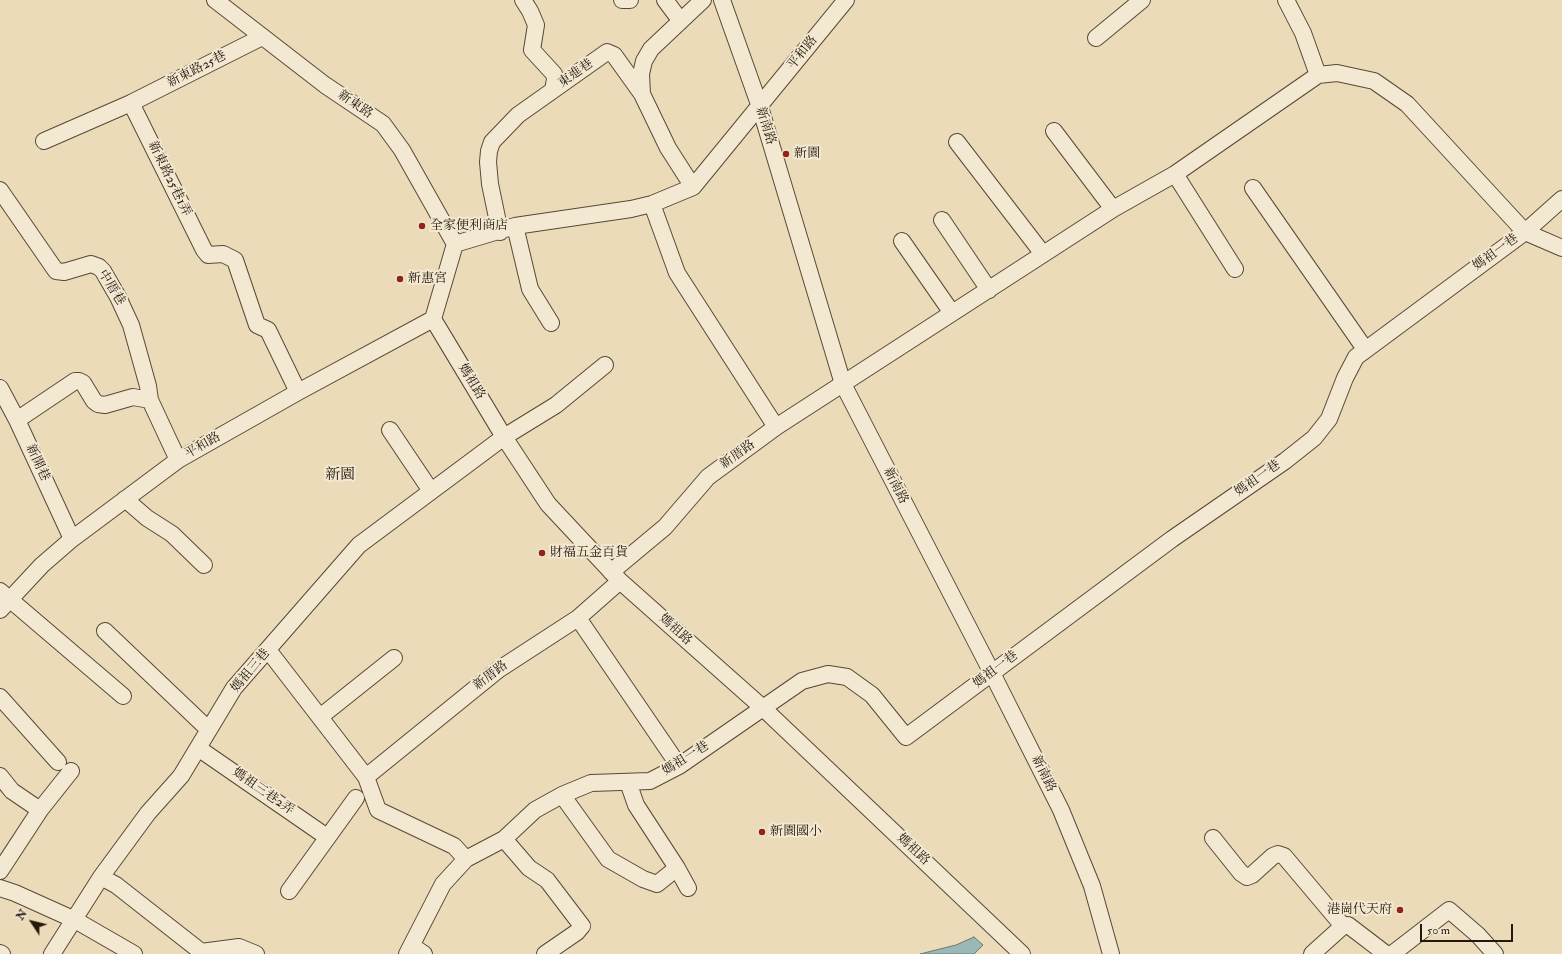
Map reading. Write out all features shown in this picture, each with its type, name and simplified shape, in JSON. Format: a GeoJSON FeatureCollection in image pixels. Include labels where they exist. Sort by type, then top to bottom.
{"type":"FeatureCollection","features":[{"type":"Feature","properties":{"kind":"street","name":"新東路"},"geometry":{"type":"LineString","coordinates":[[215,0],[325,85],[383,124],[402,150],[455,244]]}},
{"type":"Feature","properties":{"kind":"street"},"geometry":{"type":"LineString","coordinates":[[523,0],[536,25],[532,50],[554,74],[555,79],[553,90]]}},
{"type":"Feature","properties":{"kind":"street"},"geometry":{"type":"LineString","coordinates":[[622,0],[630,0]]}},
{"type":"Feature","properties":{"kind":"street"},"geometry":{"type":"LineString","coordinates":[[665,0],[680,20]]}},
{"type":"Feature","properties":{"kind":"street"},"geometry":{"type":"LineString","coordinates":[[642,94],[641,74],[644,61],[651,49],[680,20],[703,0]]}},
{"type":"Feature","properties":{"kind":"street","name":"新南路"},"geometry":{"type":"LineString","coordinates":[[722,0],[760,107],[843,384],[1061,810],[1092,886],[1111,954]]}},
{"type":"Feature","properties":{"kind":"street","name":"平和路"},"geometry":{"type":"LineString","coordinates":[[693,188],[846,0]]}},
{"type":"Feature","properties":{"kind":"street"},"geometry":{"type":"LineString","coordinates":[[1096,38],[1142,0]]}},
{"type":"Feature","properties":{"kind":"street"},"geometry":{"type":"LineString","coordinates":[[1286,0],[1303,33],[1318,75],[1337,73],[1374,81],[1407,104],[1525,232],[1562,248]]}},
{"type":"Feature","properties":{"kind":"street","name":"新東路25巷"},"geometry":{"type":"LineString","coordinates":[[44,141],[131,102],[262,37]]}},
{"type":"Feature","properties":{"kind":"street","name":"東進巷"},"geometry":{"type":"LineString","coordinates":[[551,323],[530,290],[490,184],[488,162],[492,142],[518,115],[607,52],[614,55],[642,94],[668,148],[693,188]]}},
{"type":"Feature","properties":{"kind":"street","name":"新厝路"},"geometry":{"type":"LineString","coordinates":[[366,777],[498,670],[578,618],[616,576],[666,527],[708,477],[776,427],[1113,209],[1175,174],[1318,75]]}},
{"type":"Feature","properties":{"kind":"street","name":"新東路25巷1弄"},"geometry":{"type":"LineString","coordinates":[[131,102],[204,250],[208,255],[223,254],[235,260],[257,325],[268,330],[298,392]]}},
{"type":"Feature","properties":{"kind":"street"},"geometry":{"type":"LineString","coordinates":[[1054,131],[1113,209]]}},
{"type":"Feature","properties":{"kind":"street"},"geometry":{"type":"LineString","coordinates":[[957,142],[1043,254]]}},
{"type":"Feature","properties":{"kind":"street"},"geometry":{"type":"LineString","coordinates":[[1175,174],[1235,268]]}},
{"type":"Feature","properties":{"kind":"street"},"geometry":{"type":"LineString","coordinates":[[433,319],[455,244],[508,229],[631,209],[652,204],[693,188]]}},
{"type":"Feature","properties":{"kind":"street"},"geometry":{"type":"LineString","coordinates":[[1253,188],[1366,349]]}},
{"type":"Feature","properties":{"kind":"street","name":"中厝巷"},"geometry":{"type":"LineString","coordinates":[[0,190],[56,270],[64,272],[91,264],[99,267],[103,271],[118,297],[131,325],[148,386],[150,400],[178,460]]}},
{"type":"Feature","properties":{"kind":"street","name":"媽祖一巷"},"geometry":{"type":"LineString","coordinates":[[414,951],[443,884],[466,859],[504,840],[535,810],[562,795],[591,783],[650,781],[679,766],[802,681],[828,674],[847,677],[872,694],[906,737],[1172,538],[1285,461],[1314,438],[1329,419],[1344,378],[1356,357],[1525,232],[1562,199]]}},
{"type":"Feature","properties":{"kind":"street"},"geometry":{"type":"LineString","coordinates":[[652,204],[677,273],[776,427]]}},
{"type":"Feature","properties":{"kind":"street"},"geometry":{"type":"LineString","coordinates":[[942,220],[988,290]]}},
{"type":"Feature","properties":{"kind":"street"},"geometry":{"type":"LineString","coordinates":[[902,241],[952,314]]}},
{"type":"Feature","properties":{"kind":"street","name":"平和路"},"geometry":{"type":"LineString","coordinates":[[3,600],[72,539],[178,460],[298,392],[433,319]]}},
{"type":"Feature","properties":{"kind":"street","name":"媽祖路"},"geometry":{"type":"LineString","coordinates":[[433,319],[504,437],[548,504],[616,576],[763,708],[1022,954]]}},
{"type":"Feature","properties":{"kind":"street","name":"媽祖三巷"},"geometry":{"type":"LineString","coordinates":[[52,954],[101,877],[148,813],[181,776],[234,688],[318,590],[359,545],[504,437],[556,406],[605,365]]}},
{"type":"Feature","properties":{"kind":"street"},"geometry":{"type":"LineString","coordinates":[[17,420],[75,382],[79,381],[83,383],[94,401],[98,404],[105,405],[133,397],[150,400]]}},
{"type":"Feature","properties":{"kind":"street","name":"新開巷"},"geometry":{"type":"LineString","coordinates":[[0,388],[17,420],[72,539]]}},
{"type":"Feature","properties":{"kind":"street"},"geometry":{"type":"LineString","coordinates":[[390,430],[431,491]]}},
{"type":"Feature","properties":{"kind":"street"},"geometry":{"type":"LineString","coordinates":[[125,499],[146,518],[172,534],[204,565]]}},
{"type":"Feature","properties":{"kind":"street"},"geometry":{"type":"LineString","coordinates":[[3,600],[122,696]]}},
{"type":"Feature","properties":{"kind":"street"},"geometry":{"type":"LineString","coordinates":[[578,618],[679,766]]}},
{"type":"Feature","properties":{"kind":"street"},"geometry":{"type":"LineString","coordinates":[[105,632],[209,730]]}},
{"type":"Feature","properties":{"kind":"street"},"geometry":{"type":"LineString","coordinates":[[268,650],[366,777],[378,810],[454,846],[466,859]]}},
{"type":"Feature","properties":{"kind":"street"},"geometry":{"type":"LineString","coordinates":[[320,717],[394,658]]}},
{"type":"Feature","properties":{"kind":"street"},"geometry":{"type":"LineString","coordinates":[[0,697],[64,766],[40,810],[0,871]]}},
{"type":"Feature","properties":{"kind":"street","name":"媽祖三巷2弄"},"geometry":{"type":"LineString","coordinates":[[198,748],[328,837]]}},
{"type":"Feature","properties":{"kind":"street"},"geometry":{"type":"LineString","coordinates":[[0,778],[12,791],[40,810]]}},
{"type":"Feature","properties":{"kind":"street"},"geometry":{"type":"LineString","coordinates":[[628,782],[636,805],[678,868],[688,888]]}},
{"type":"Feature","properties":{"kind":"street"},"geometry":{"type":"LineString","coordinates":[[562,795],[608,859],[643,879],[657,884],[678,868]]}},
{"type":"Feature","properties":{"kind":"street"},"geometry":{"type":"LineString","coordinates":[[289,890],[356,798]]}},
{"type":"Feature","properties":{"kind":"street"},"geometry":{"type":"LineString","coordinates":[[1213,838],[1241,872],[1247,877],[1252,875],[1273,856],[1278,854],[1284,856],[1343,926]]}},
{"type":"Feature","properties":{"kind":"street"},"geometry":{"type":"LineString","coordinates":[[504,840],[529,868],[547,880],[582,926],[577,932],[545,954]]}},
{"type":"Feature","properties":{"kind":"street"},"geometry":{"type":"LineString","coordinates":[[101,877],[116,885],[202,953],[239,948],[256,954]]}},
{"type":"Feature","properties":{"kind":"street"},"geometry":{"type":"LineString","coordinates":[[0,888],[15,893],[75,920],[134,954]]}},
{"type":"Feature","properties":{"kind":"street"},"geometry":{"type":"LineString","coordinates":[[1392,954],[1449,910],[1478,935],[1495,954]]}},
{"type":"Feature","properties":{"kind":"street"},"geometry":{"type":"LineString","coordinates":[[1312,954],[1343,926],[1348,925],[1386,954]]}},
{"type":"Feature","properties":{"kind":"water"},"geometry":{"type":"Polygon","coordinates":[[[974,937],[983,945],[974,954],[920,954],[956,945],[974,937]]]}},
{"type":"Feature","properties":{"kind":"place","name":"新園"},"geometry":{"type":"Point","coordinates":[786,154]}},
{"type":"Feature","properties":{"kind":"place","name":"全家便利商店"},"geometry":{"type":"Point","coordinates":[422,226]}},
{"type":"Feature","properties":{"kind":"place","name":"新惠宮"},"geometry":{"type":"Point","coordinates":[400,279]}},
{"type":"Feature","properties":{"kind":"place","name":"財福五金百貨"},"geometry":{"type":"Point","coordinates":[542,553]}},
{"type":"Feature","properties":{"kind":"place","name":"新園國小"},"geometry":{"type":"Point","coordinates":[762,832]}},
{"type":"Feature","properties":{"kind":"place","name":"港崗代天府"},"geometry":{"type":"Point","coordinates":[1400,910]}},
{"type":"Feature","properties":{"kind":"district","name":"新園"},"geometry":{"type":"Point","coordinates":[340,476]}}]}
